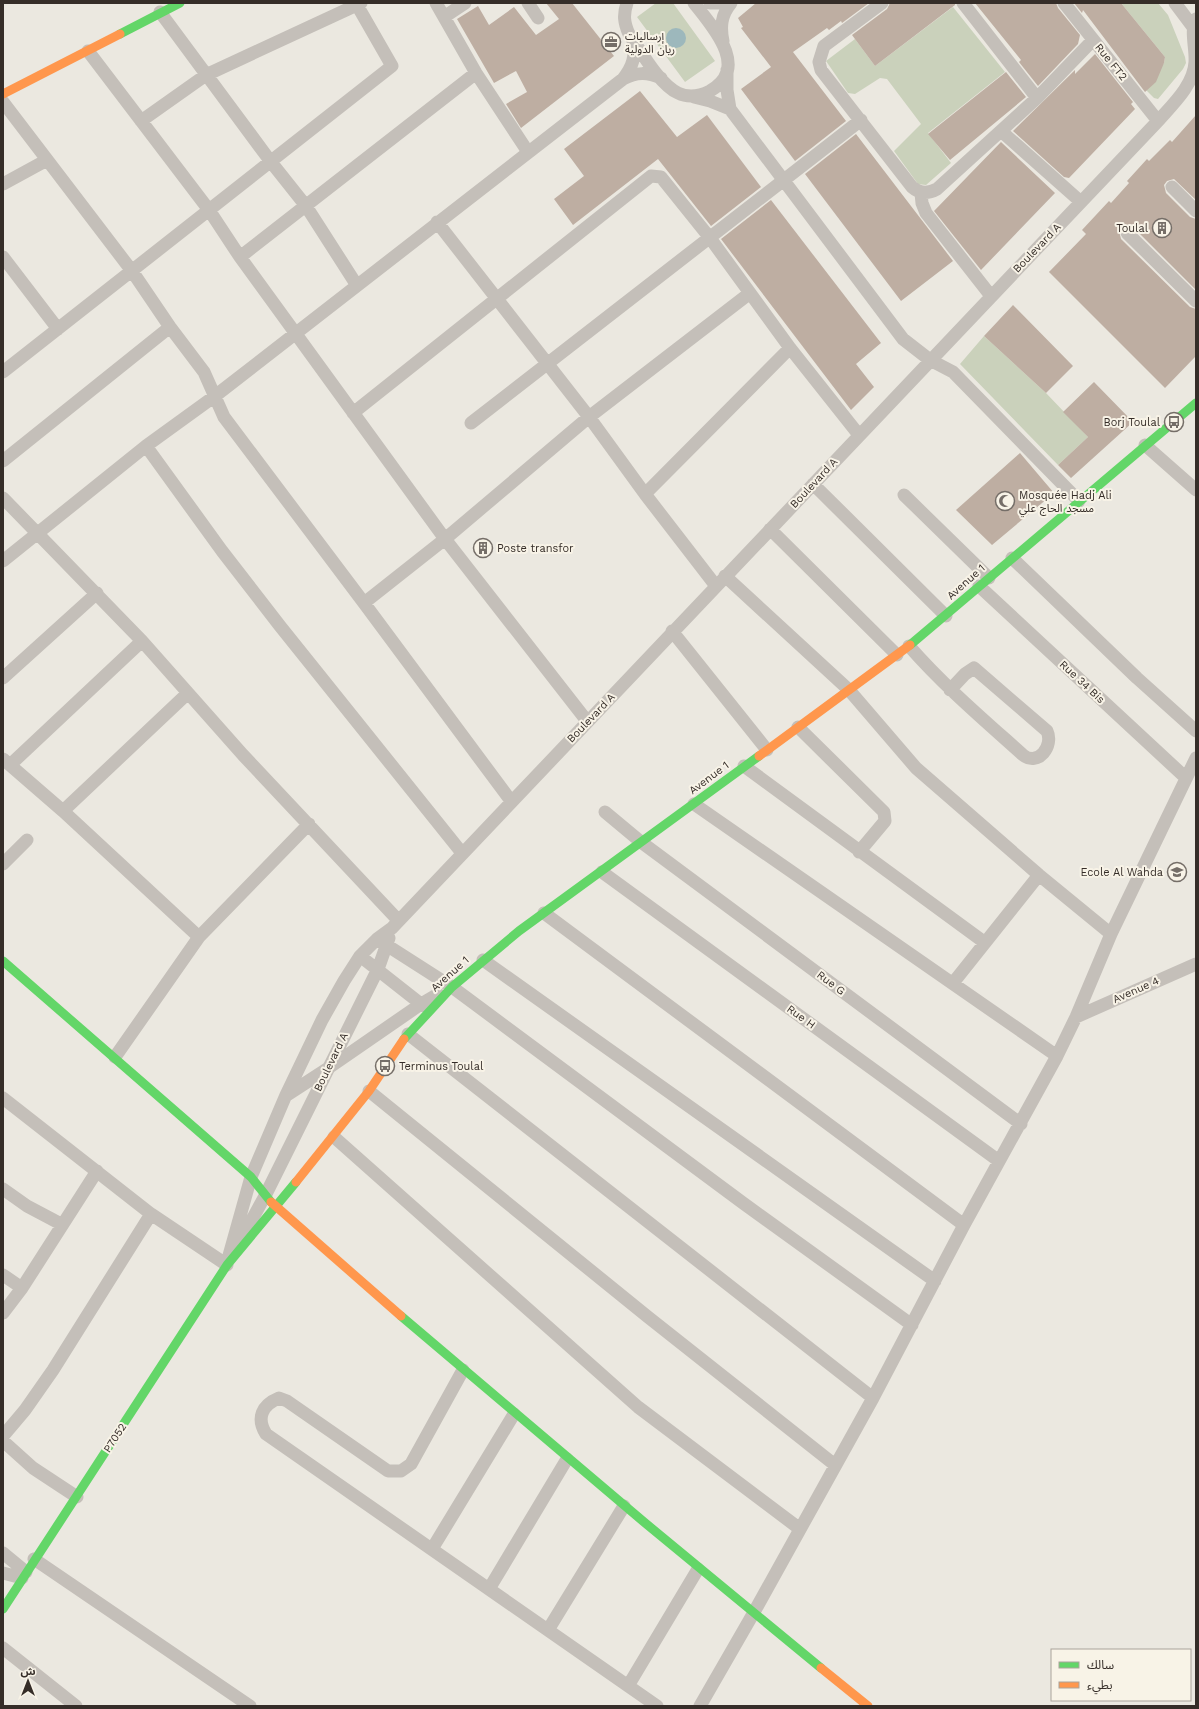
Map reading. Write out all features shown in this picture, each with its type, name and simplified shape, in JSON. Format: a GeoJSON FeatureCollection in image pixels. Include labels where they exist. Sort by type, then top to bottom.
{"type":"FeatureCollection","features":[{"type":"Feature","properties":{"kind":"street"},"geometry":{"type":"LineString","coordinates":[[3,94],[180,3]]}},
{"type":"Feature","properties":{"kind":"street"},"geometry":{"type":"LineString","coordinates":[[436,3],[476,73],[528,152]]}},
{"type":"Feature","properties":{"kind":"street"},"geometry":{"type":"LineString","coordinates":[[444,17],[465,3]]}},
{"type":"Feature","properties":{"kind":"street"},"geometry":{"type":"LineString","coordinates":[[528,3],[538,18]]}},
{"type":"Feature","properties":{"kind":"street"},"geometry":{"type":"LineString","coordinates":[[626,3],[624,14],[625,25],[633,41],[668,87],[678,93],[710,100],[730,109]]}},
{"type":"Feature","properties":{"kind":"street"},"geometry":{"type":"LineString","coordinates":[[694,3],[723,41]]}},
{"type":"Feature","properties":{"kind":"street"},"geometry":{"type":"LineString","coordinates":[[710,3],[723,3]]}},
{"type":"Feature","properties":{"kind":"street"},"geometry":{"type":"LineString","coordinates":[[731,3],[725,10],[721,31],[727,52],[726,90],[730,109],[903,339],[930,360],[953,372],[1079,501]]}},
{"type":"Feature","properties":{"kind":"street"},"geometry":{"type":"LineString","coordinates":[[882,3],[824,46],[819,62],[822,70],[912,187],[921,193],[927,193],[937,188],[1001,132],[1037,98],[1093,40]]}},
{"type":"Feature","properties":{"kind":"street"},"geometry":{"type":"LineString","coordinates":[[963,3],[1037,98]]}},
{"type":"Feature","properties":{"kind":"street","name":"Rue FT2"},"geometry":{"type":"LineString","coordinates":[[1064,3],[1158,121]]}},
{"type":"Feature","properties":{"kind":"street"},"geometry":{"type":"LineString","coordinates":[[1175,3],[1195,23]]}},
{"type":"Feature","properties":{"kind":"street"},"geometry":{"type":"LineString","coordinates":[[3,372],[392,66],[359,4],[206,75],[141,121]]}},
{"type":"Feature","properties":{"kind":"street"},"geometry":{"type":"LineString","coordinates":[[160,12],[270,162],[306,206],[356,284]]}},
{"type":"Feature","properties":{"kind":"street","name":"Boulevard A"},"geometry":{"type":"LineString","coordinates":[[251,1177],[286,1095],[322,1020],[360,956],[382,942],[395,924],[511,801],[1158,121],[1190,80],[1195,64],[1195,23]]}},
{"type":"Feature","properties":{"kind":"street"},"geometry":{"type":"LineString","coordinates":[[623,79],[630,71],[634,61],[635,51],[633,41]]}},
{"type":"Feature","properties":{"kind":"street"},"geometry":{"type":"LineString","coordinates":[[88,51],[209,210],[240,257],[445,539],[587,721]]}},
{"type":"Feature","properties":{"kind":"street"},"geometry":{"type":"LineString","coordinates":[[689,96],[700,95],[711,90],[720,83],[727,70]]}},
{"type":"Feature","properties":{"kind":"street"},"geometry":{"type":"LineString","coordinates":[[240,257],[476,73]]}},
{"type":"Feature","properties":{"kind":"street"},"geometry":{"type":"LineString","coordinates":[[3,561],[146,446],[215,396],[356,284],[623,79],[632,74],[642,73],[652,74],[661,78]]}},
{"type":"Feature","properties":{"kind":"street"},"geometry":{"type":"LineString","coordinates":[[3,102],[132,271],[170,327],[204,372],[224,418],[511,801]]}},
{"type":"Feature","properties":{"kind":"street"},"geometry":{"type":"LineString","coordinates":[[470,423],[861,120]]}},
{"type":"Feature","properties":{"kind":"street"},"geometry":{"type":"LineString","coordinates":[[1001,132],[1081,202]]}},
{"type":"Feature","properties":{"kind":"street"},"geometry":{"type":"LineString","coordinates":[[3,184],[47,160]]}},
{"type":"Feature","properties":{"kind":"street"},"geometry":{"type":"LineString","coordinates":[[353,413],[651,176],[661,177],[710,238],[790,348],[859,435]]}},
{"type":"Feature","properties":{"kind":"street"},"geometry":{"type":"LineString","coordinates":[[1172,187],[1196,211]]}},
{"type":"Feature","properties":{"kind":"street"},"geometry":{"type":"LineString","coordinates":[[921,193],[922,203],[926,212],[991,296]]}},
{"type":"Feature","properties":{"kind":"street"},"geometry":{"type":"LineString","coordinates":[[437,222],[548,363],[645,494],[720,581],[849,690],[916,768],[1039,875],[1111,934]]}},
{"type":"Feature","properties":{"kind":"street"},"geometry":{"type":"LineString","coordinates":[[1126,233],[1188,291],[1196,301]]}},
{"type":"Feature","properties":{"kind":"street"},"geometry":{"type":"LineString","coordinates":[[3,256],[58,329]]}},
{"type":"Feature","properties":{"kind":"street"},"geometry":{"type":"LineString","coordinates":[[364,603],[445,539],[589,417],[750,293]]}},
{"type":"Feature","properties":{"kind":"street"},"geometry":{"type":"LineString","coordinates":[[3,461],[170,327]]}},
{"type":"Feature","properties":{"kind":"street"},"geometry":{"type":"LineString","coordinates":[[645,494],[790,348]]}},
{"type":"Feature","properties":{"kind":"street","name":"Avenue 1"},"geometry":{"type":"LineString","coordinates":[[452,987],[483,960],[544,913],[909,646],[1196,403]]}},
{"type":"Feature","properties":{"kind":"street"},"geometry":{"type":"LineString","coordinates":[[1146,445],[1196,490]]}},
{"type":"Feature","properties":{"kind":"street"},"geometry":{"type":"LineString","coordinates":[[146,446],[222,551],[280,626],[462,853]]}},
{"type":"Feature","properties":{"kind":"street"},"geometry":{"type":"LineString","coordinates":[[813,484],[946,616]]}},
{"type":"Feature","properties":{"kind":"street","name":"Rue 34 Bis"},"geometry":{"type":"LineString","coordinates":[[904,495],[984,582],[1186,778]]}},
{"type":"Feature","properties":{"kind":"street"},"geometry":{"type":"LineString","coordinates":[[3,498],[142,641],[309,824],[395,924]]}},
{"type":"Feature","properties":{"kind":"street"},"geometry":{"type":"LineString","coordinates":[[770,529],[897,655]]}},
{"type":"Feature","properties":{"kind":"street"},"geometry":{"type":"LineString","coordinates":[[1012,558],[1137,678],[1196,731]]}},
{"type":"Feature","properties":{"kind":"street"},"geometry":{"type":"LineString","coordinates":[[3,678],[97,593]]}},
{"type":"Feature","properties":{"kind":"street"},"geometry":{"type":"LineString","coordinates":[[672,632],[767,750]]}},
{"type":"Feature","properties":{"kind":"street"},"geometry":{"type":"LineString","coordinates":[[142,641],[6,762],[63,811],[199,937]]}},
{"type":"Feature","properties":{"kind":"street"},"geometry":{"type":"LineString","coordinates":[[909,646],[933,674],[950,690],[1028,758],[1035,760],[1048,747],[1049,740],[1047,731],[974,668],[965,674],[950,690]]}},
{"type":"Feature","properties":{"kind":"street"},"geometry":{"type":"LineString","coordinates":[[63,811],[188,693]]}},
{"type":"Feature","properties":{"kind":"street"},"geometry":{"type":"LineString","coordinates":[[798,727],[884,812],[884,821],[859,852]]}},
{"type":"Feature","properties":{"kind":"street"},"geometry":{"type":"LineString","coordinates":[[700,1706],[873,1398],[964,1225],[1021,1124],[1057,1056],[1076,1017],[1111,934],[1196,758]]}},
{"type":"Feature","properties":{"kind":"street"},"geometry":{"type":"LineString","coordinates":[[744,766],[859,852],[984,942]]}},
{"type":"Feature","properties":{"kind":"street"},"geometry":{"type":"LineString","coordinates":[[694,804],[1057,1056]]}},
{"type":"Feature","properties":{"kind":"street","name":"Rue G"},"geometry":{"type":"LineString","coordinates":[[605,812],[641,842],[1021,1124]]}},
{"type":"Feature","properties":{"kind":"street"},"geometry":{"type":"LineString","coordinates":[[115,1057],[199,937],[309,824]]}},
{"type":"Feature","properties":{"kind":"street"},"geometry":{"type":"LineString","coordinates":[[3,864],[27,840]]}},
{"type":"Feature","properties":{"kind":"street","name":"Rue H"},"geometry":{"type":"LineString","coordinates":[[602,872],[999,1161]]}},
{"type":"Feature","properties":{"kind":"street"},"geometry":{"type":"LineString","coordinates":[[953,983],[984,942],[1039,875]]}},
{"type":"Feature","properties":{"kind":"street"},"geometry":{"type":"LineString","coordinates":[[544,913],[964,1225]]}},
{"type":"Feature","properties":{"kind":"street"},"geometry":{"type":"LineString","coordinates":[[382,942],[452,987],[743,1203],[912,1325]]}},
{"type":"Feature","properties":{"kind":"street","name":"Boulevard A"},"geometry":{"type":"LineString","coordinates":[[266,1194],[378,969],[382,942]]}},
{"type":"Feature","properties":{"kind":"street"},"geometry":{"type":"LineString","coordinates":[[360,956],[426,1006]]}},
{"type":"Feature","properties":{"kind":"street"},"geometry":{"type":"LineString","coordinates":[[483,960],[935,1281]]}},
{"type":"Feature","properties":{"kind":"street"},"geometry":{"type":"LineString","coordinates":[[3,961],[251,1177],[276,1208],[514,1414],[698,1569],[868,1706]]}},
{"type":"Feature","properties":{"kind":"street","name":"Avenue 4"},"geometry":{"type":"LineString","coordinates":[[1076,1017],[1196,964]]}},
{"type":"Feature","properties":{"kind":"street"},"geometry":{"type":"LineString","coordinates":[[286,1095],[426,1006],[452,987]]}},
{"type":"Feature","properties":{"kind":"street","name":"Avenue 1"},"geometry":{"type":"LineString","coordinates":[[276,1208],[334,1137],[369,1091],[426,1006]]}},
{"type":"Feature","properties":{"kind":"street"},"geometry":{"type":"LineString","coordinates":[[408,1034],[873,1398]]}},
{"type":"Feature","properties":{"kind":"street"},"geometry":{"type":"LineString","coordinates":[[369,1091],[648,1317],[835,1465]]}},
{"type":"Feature","properties":{"kind":"street"},"geometry":{"type":"LineString","coordinates":[[3,1098],[151,1214],[227,1265]]}},
{"type":"Feature","properties":{"kind":"street"},"geometry":{"type":"LineString","coordinates":[[334,1137],[638,1407],[800,1529]]}},
{"type":"Feature","properties":{"kind":"street"},"geometry":{"type":"LineString","coordinates":[[3,1313],[22,1288],[61,1224],[97,1171]]}},
{"type":"Feature","properties":{"kind":"street","name":"P7052"},"geometry":{"type":"LineString","coordinates":[[227,1265],[251,1177]]}},
{"type":"Feature","properties":{"kind":"street"},"geometry":{"type":"LineString","coordinates":[[3,1189],[27,1206],[61,1224]]}},
{"type":"Feature","properties":{"kind":"street","name":"P7052"},"geometry":{"type":"LineString","coordinates":[[3,1609],[34,1559],[77,1497],[227,1265],[266,1194]]}},
{"type":"Feature","properties":{"kind":"street","name":"P7052"},"geometry":{"type":"LineString","coordinates":[[227,1265],[276,1208]]}},
{"type":"Feature","properties":{"kind":"street"},"geometry":{"type":"LineString","coordinates":[[3,1436],[25,1410],[53,1370],[151,1214]]}},
{"type":"Feature","properties":{"kind":"street"},"geometry":{"type":"LineString","coordinates":[[3,1275],[22,1288]]}},
{"type":"Feature","properties":{"kind":"street"},"geometry":{"type":"LineString","coordinates":[[463,1370],[411,1464],[401,1471],[388,1471],[287,1401],[279,1398],[271,1401],[260,1416],[261,1426],[266,1434],[657,1706]]}},
{"type":"Feature","properties":{"kind":"street"},"geometry":{"type":"LineString","coordinates":[[432,1549],[514,1414]]}},
{"type":"Feature","properties":{"kind":"street"},"geometry":{"type":"LineString","coordinates":[[3,1442],[33,1468],[77,1497]]}},
{"type":"Feature","properties":{"kind":"street"},"geometry":{"type":"LineString","coordinates":[[490,1589],[567,1459]]}},
{"type":"Feature","properties":{"kind":"street"},"geometry":{"type":"LineString","coordinates":[[548,1630],[624,1506]]}},
{"type":"Feature","properties":{"kind":"street"},"geometry":{"type":"LineString","coordinates":[[3,1553],[24,1575]]}},
{"type":"Feature","properties":{"kind":"street"},"geometry":{"type":"LineString","coordinates":[[34,1559],[250,1706]]}},
{"type":"Feature","properties":{"kind":"street"},"geometry":{"type":"LineString","coordinates":[[628,1686],[698,1569]]}},
{"type":"Feature","properties":{"kind":"street"},"geometry":{"type":"LineString","coordinates":[[3,1573],[24,1575]]}},
{"type":"Feature","properties":{"kind":"street"},"geometry":{"type":"LineString","coordinates":[[3,1648],[76,1706]]}},
{"type":"Feature","properties":{"kind":"green space"},"geometry":{"type":"Polygon","coordinates":[[[656,3],[673,3],[715,61],[685,82],[637,17],[656,3]]]}},
{"type":"Feature","properties":{"kind":"green space"},"geometry":{"type":"Polygon","coordinates":[[[1121,3],[1158,3],[1168,15],[1185,57],[1186,63],[1183,69],[1158,99],[1154,98],[1146,90],[1164,63],[1165,57],[1121,3]]]}},
{"type":"Feature","properties":{"kind":"green space"},"geometry":{"type":"Polygon","coordinates":[[[953,7],[1005,72],[928,133],[951,163],[926,185],[918,184],[894,151],[921,124],[887,79],[880,78],[855,94],[848,93],[826,61],[855,39],[875,66],[953,7]]]}},
{"type":"Feature","properties":{"kind":"green space"},"geometry":{"type":"Polygon","coordinates":[[[984,336],[1046,393],[1088,437],[1058,465],[960,364],[984,336]]]}},
{"type":"Feature","properties":{"kind":"water"},"geometry":{"type":"Polygon","coordinates":[[[676,28],[683,31],[686,38],[683,45],[676,48],[669,45],[666,38],[669,31],[676,28]]]}},
{"type":"Feature","properties":{"kind":"building"},"geometry":{"type":"Polygon","coordinates":[[[546,3],[572,3],[614,56],[521,128],[506,104],[527,92],[516,71],[494,83],[457,19],[478,6],[489,25],[514,7],[536,35],[559,19],[546,3]]]}},
{"type":"Feature","properties":{"kind":"building"},"geometry":{"type":"Polygon","coordinates":[[[756,3],[869,3],[842,23],[841,21],[829,30],[827,28],[793,52],[846,121],[795,161],[741,89],[771,67],[741,28],[743,27],[738,18],[756,3]]]}},
{"type":"Feature","properties":{"kind":"building"},"geometry":{"type":"Polygon","coordinates":[[[890,3],[955,3],[955,5],[875,66],[852,35],[887,9],[890,3]]]}},
{"type":"Feature","properties":{"kind":"building"},"geometry":{"type":"Polygon","coordinates":[[[975,3],[1056,3],[1058,8],[1080,35],[1078,44],[1038,86],[1019,62],[1021,60],[975,3]]]}},
{"type":"Feature","properties":{"kind":"building"},"geometry":{"type":"Polygon","coordinates":[[[1074,3],[1121,3],[1165,57],[1156,82],[1145,92],[1083,10],[1082,13],[1074,3]]]}},
{"type":"Feature","properties":{"kind":"building"},"geometry":{"type":"Polygon","coordinates":[[[1095,54],[1133,102],[1131,104],[1135,109],[1069,178],[1064,177],[1013,131],[1075,70],[1075,74],[1095,54]]]}},
{"type":"Feature","properties":{"kind":"building"},"geometry":{"type":"Polygon","coordinates":[[[1006,72],[1026,97],[950,160],[928,134],[1006,72]]]}},
{"type":"Feature","properties":{"kind":"building"},"geometry":{"type":"Polygon","coordinates":[[[640,91],[677,137],[707,115],[761,187],[711,226],[658,159],[573,225],[554,199],[584,176],[564,149],[640,91]]]}},
{"type":"Feature","properties":{"kind":"building"},"geometry":{"type":"Polygon","coordinates":[[[1196,115],[1196,200],[1174,179],[1167,181],[1164,185],[1166,193],[1190,217],[1196,219],[1196,290],[1133,227],[1125,225],[1119,231],[1121,239],[1190,307],[1196,309],[1196,356],[1165,388],[1049,272],[1086,234],[1082,230],[1109,201],[1111,203],[1129,183],[1127,181],[1147,159],[1149,161],[1170,140],[1172,142],[1196,115]]]}},
{"type":"Feature","properties":{"kind":"building"},"geometry":{"type":"Polygon","coordinates":[[[856,134],[953,261],[901,301],[805,174],[856,134]]]}},
{"type":"Feature","properties":{"kind":"building"},"geometry":{"type":"Polygon","coordinates":[[[1001,142],[1055,193],[981,270],[934,211],[1001,142]]]}},
{"type":"Feature","properties":{"kind":"building"},"geometry":{"type":"Polygon","coordinates":[[[771,200],[881,343],[856,364],[874,387],[851,410],[721,239],[771,200]]]}},
{"type":"Feature","properties":{"kind":"building"},"geometry":{"type":"Polygon","coordinates":[[[1013,305],[1073,366],[1046,393],[984,336],[1013,305]]]}},
{"type":"Feature","properties":{"kind":"building"},"geometry":{"type":"Polygon","coordinates":[[[1094,382],[1133,422],[1071,478],[1058,465],[1088,437],[1063,412],[1094,382]]]}},
{"type":"Feature","properties":{"kind":"building","name":"Mosquée Hadj Ali مسجد الحاج علي"},"geometry":{"type":"Polygon","coordinates":[[[1020,453],[1054,493],[992,545],[956,510],[1020,453]]]}},
{"type":"Feature","properties":{"kind":"building","name":"Poste transfor"},"geometry":{"type":"Polygon","coordinates":[[[484,539],[492,550],[482,557],[474,547],[484,539]]]}},
{"type":"Feature","properties":{"kind":"traffic: fast"},"geometry":{"type":"LineString","coordinates":[[120,34],[180,3]]}},
{"type":"Feature","properties":{"kind":"traffic: fast"},"geometry":{"type":"LineString","coordinates":[[910,645],[1196,403]]}},
{"type":"Feature","properties":{"kind":"traffic: fast"},"geometry":{"type":"LineString","coordinates":[[404,1039],[452,987],[519,931],[759,756]]}},
{"type":"Feature","properties":{"kind":"traffic: fast"},"geometry":{"type":"LineString","coordinates":[[3,961],[251,1177],[271,1202]]}},
{"type":"Feature","properties":{"kind":"traffic: fast"},"geometry":{"type":"LineString","coordinates":[[3,1609],[227,1265],[296,1182]]}},
{"type":"Feature","properties":{"kind":"traffic: fast"},"geometry":{"type":"LineString","coordinates":[[401,1316],[644,1522],[821,1668]]}},
{"type":"Feature","properties":{"kind":"traffic: slow"},"geometry":{"type":"LineString","coordinates":[[3,94],[120,34]]}},
{"type":"Feature","properties":{"kind":"traffic: slow"},"geometry":{"type":"LineString","coordinates":[[759,756],[910,645]]}},
{"type":"Feature","properties":{"kind":"traffic: slow"},"geometry":{"type":"LineString","coordinates":[[296,1182],[369,1091],[404,1039]]}},
{"type":"Feature","properties":{"kind":"traffic: slow"},"geometry":{"type":"LineString","coordinates":[[271,1202],[401,1316]]}},
{"type":"Feature","properties":{"kind":"traffic: slow"},"geometry":{"type":"LineString","coordinates":[[821,1668],[868,1706]]}},
{"type":"Feature","properties":{"kind":"place","name":"إرساليات ریان الدولية"},"geometry":{"type":"Point","coordinates":[611,42]}},
{"type":"Feature","properties":{"kind":"place","name":"Toulal"},"geometry":{"type":"Point","coordinates":[1162,228]}},
{"type":"Feature","properties":{"kind":"place","name":"Borj Toulal"},"geometry":{"type":"Point","coordinates":[1174,422]}},
{"type":"Feature","properties":{"kind":"place","name":"Mosquée Hadj Ali مسجد الحاج علي"},"geometry":{"type":"Point","coordinates":[1005,501]}},
{"type":"Feature","properties":{"kind":"place","name":"Poste transfor"},"geometry":{"type":"Point","coordinates":[483,548]}},
{"type":"Feature","properties":{"kind":"place","name":"Ecole Al Wahda"},"geometry":{"type":"Point","coordinates":[1177,872]}},
{"type":"Feature","properties":{"kind":"place","name":"Terminus Toulal"},"geometry":{"type":"Point","coordinates":[385,1066]}}]}
